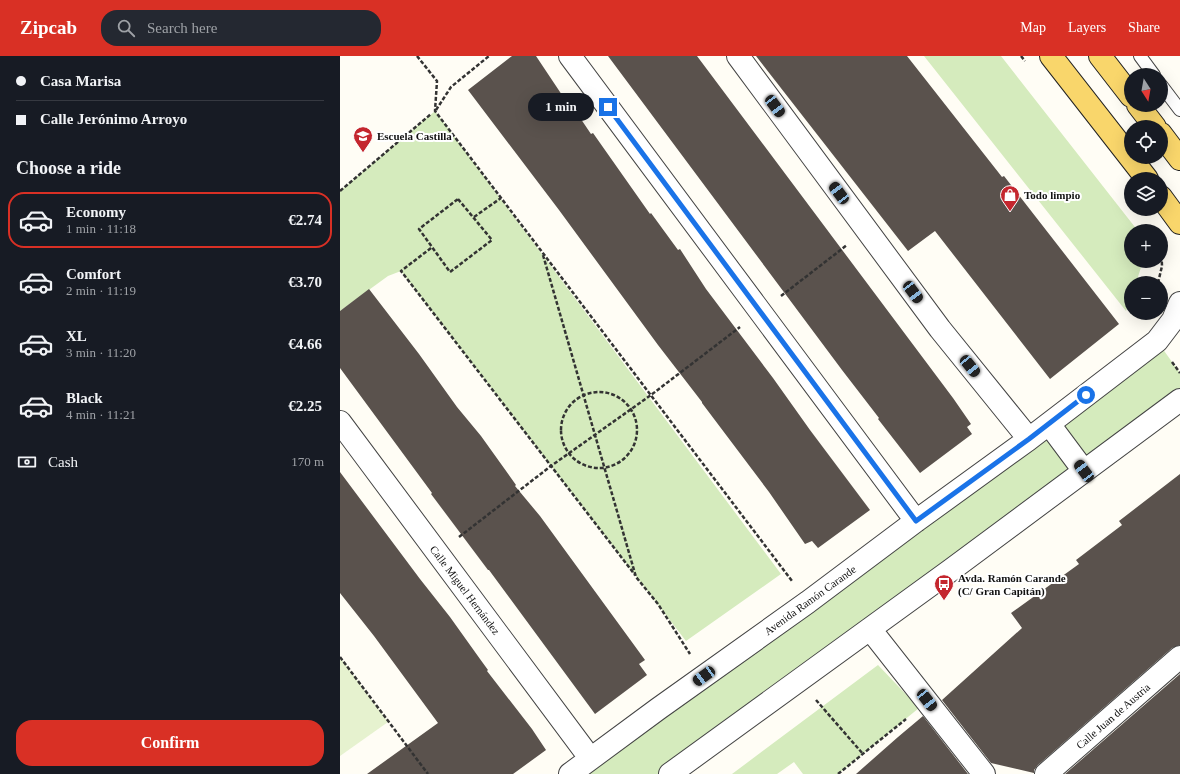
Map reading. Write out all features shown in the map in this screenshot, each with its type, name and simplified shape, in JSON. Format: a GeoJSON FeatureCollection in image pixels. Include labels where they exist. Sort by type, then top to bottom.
{"type":"FeatureCollection","features":[{"type":"Feature","properties":{"kind":"main road"},"geometry":{"type":"LineString","coordinates":[[1051,56],[1142,172]]}},
{"type":"Feature","properties":{"kind":"main road"},"geometry":{"type":"LineString","coordinates":[[1100,56],[1124,87]]}},
{"type":"Feature","properties":{"kind":"main road"},"geometry":{"type":"LineString","coordinates":[[1143,112],[1150,120]]}},
{"type":"Feature","properties":{"kind":"main road"},"geometry":{"type":"LineString","coordinates":[[1168,143],[1180,159]]}},
{"type":"Feature","properties":{"kind":"main road"},"geometry":{"type":"LineString","coordinates":[[1168,207],[1180,223]]}},
{"type":"Feature","properties":{"kind":"street"},"geometry":{"type":"LineString","coordinates":[[570,56],[916,521]]}},
{"type":"Feature","properties":{"kind":"street"},"geometry":{"type":"LineString","coordinates":[[738,56],[940,329],[1029,439]]}},
{"type":"Feature","properties":{"kind":"street","name":"Avenida Ramón Carande"},"geometry":{"type":"LineString","coordinates":[[570,774],[590,758],[808,602],[1029,439],[1157,341],[1173,320],[1180,302]]}},
{"type":"Feature","properties":{"kind":"street"},"geometry":{"type":"LineString","coordinates":[[675,772],[1180,400]]}},
{"type":"Feature","properties":{"kind":"street","name":"Calle Miguel Hernández"},"geometry":{"type":"LineString","coordinates":[[340,422],[590,758]]}},
{"type":"Feature","properties":{"kind":"street"},"geometry":{"type":"LineString","coordinates":[[1049,424],[1084,471]]}},
{"type":"Feature","properties":{"kind":"street"},"geometry":{"type":"LineString","coordinates":[[870,629],[984,774]]}},
{"type":"Feature","properties":{"kind":"street","name":"Calle Juan de Austria"},"geometry":{"type":"LineString","coordinates":[[1046,774],[1180,657]]}},
{"type":"Feature","properties":{"kind":"lane"},"geometry":{"type":"LineString","coordinates":[[1140,56],[1149,68]]}},
{"type":"Feature","properties":{"kind":"lane"},"geometry":{"type":"LineString","coordinates":[[1168,94],[1180,110]]}},
{"type":"Feature","properties":{"kind":"path"},"geometry":{"type":"LineString","coordinates":[[417,56],[437,81],[435,111],[808,602]]}},
{"type":"Feature","properties":{"kind":"path"},"geometry":{"type":"LineString","coordinates":[[435,111],[451,87],[489,56]]}},
{"type":"Feature","properties":{"kind":"path"},"geometry":{"type":"LineString","coordinates":[[340,191],[431,114]]}},
{"type":"Feature","properties":{"kind":"path"},"geometry":{"type":"LineString","coordinates":[[474,217],[501,198]]}},
{"type":"Feature","properties":{"kind":"path"},"geometry":{"type":"LineString","coordinates":[[458,199],[492,240],[450,272],[431,248],[419,230],[458,199]]}},
{"type":"Feature","properties":{"kind":"path"},"geometry":{"type":"LineString","coordinates":[[431,248],[401,271],[658,604],[704,676]]}},
{"type":"Feature","properties":{"kind":"path"},"geometry":{"type":"LineString","coordinates":[[542,252],[636,577]]}},
{"type":"Feature","properties":{"kind":"path"},"geometry":{"type":"LineString","coordinates":[[594,392],[605,392],[620,398],[632,409],[637,421],[638,434],[635,446],[627,457],[617,465],[605,468],[585,466],[575,461],[568,453],[563,443],[561,432],[562,420],[574,401],[584,396],[594,392]]}},
{"type":"Feature","properties":{"kind":"path"},"geometry":{"type":"LineString","coordinates":[[438,554],[568,453],[651,395]]}},
{"type":"Feature","properties":{"kind":"path"},"geometry":{"type":"LineString","coordinates":[[340,657],[428,774]]}},
{"type":"Feature","properties":{"kind":"path"},"geometry":{"type":"LineString","coordinates":[[812,696],[863,754]]}},
{"type":"Feature","properties":{"kind":"path"},"geometry":{"type":"LineString","coordinates":[[838,774],[910,716]]}},
{"type":"Feature","properties":{"kind":"green space"},"geometry":{"type":"Polygon","coordinates":[[[924,56],[1001,56],[1124,213],[1124,216],[1126,216],[1133,224],[1124,224],[1124,268],[1141,268],[1138,276],[1124,276],[1124,308],[924,56]]]}},
{"type":"Feature","properties":{"kind":"green space"},"geometry":{"type":"Polygon","coordinates":[[[435,111],[781,574],[686,641],[401,271],[388,276],[340,311],[340,191],[435,111]]]}},
{"type":"Feature","properties":{"kind":"green space"},"geometry":{"type":"Polygon","coordinates":[[[1157,341],[1180,373],[1180,399],[665,774],[571,774],[1157,341]]]}},
{"type":"Feature","properties":{"kind":"green space"},"geometry":{"type":"Polygon","coordinates":[[[340,657],[388,722],[340,756],[340,657]]]}},
{"type":"Feature","properties":{"kind":"green space"},"geometry":{"type":"Polygon","coordinates":[[[878,665],[919,708],[838,774],[803,774],[794,762],[777,774],[732,774],[878,665]]]}},
{"type":"Feature","properties":{"kind":"building"},"geometry":{"type":"Polygon","coordinates":[[[512,56],[536,56],[562,95],[564,94],[591,134],[593,133],[650,214],[651,213],[678,250],[680,249],[706,289],[870,510],[818,548],[812,541],[805,544],[769,492],[468,90],[512,56]]]}},
{"type":"Feature","properties":{"kind":"building"},"geometry":{"type":"Polygon","coordinates":[[[608,56],[697,56],[953,398],[971,424],[967,427],[972,434],[920,473],[878,419],[879,418],[608,56]]]}},
{"type":"Feature","properties":{"kind":"building"},"geometry":{"type":"Polygon","coordinates":[[[756,56],[907,56],[1002,177],[1004,176],[1119,324],[1050,379],[935,231],[908,251],[756,56]]]}},
{"type":"Feature","properties":{"kind":"building"},"geometry":{"type":"Polygon","coordinates":[[[369,289],[419,354],[457,407],[481,436],[516,485],[515,486],[540,516],[645,660],[639,664],[647,675],[595,714],[431,494],[432,493],[340,368],[340,311],[369,289]]]}},
{"type":"Feature","properties":{"kind":"building"},"geometry":{"type":"Polygon","coordinates":[[[340,472],[450,617],[488,670],[487,671],[532,729],[546,750],[513,774],[367,774],[438,723],[374,636],[340,593],[340,472]]]}},
{"type":"Feature","properties":{"kind":"building"},"geometry":{"type":"Polygon","coordinates":[[[1180,474],[1180,645],[1172,648],[1038,765],[1034,770],[1034,773],[991,763],[942,700],[1022,628],[1011,613],[1079,564],[1076,560],[1122,525],[1119,521],[1180,474]]]}},
{"type":"Feature","properties":{"kind":"building"},"geometry":{"type":"Polygon","coordinates":[[[1180,674],[1180,774],[1065,774],[1180,674]]]}},
{"type":"Feature","properties":{"kind":"building"},"geometry":{"type":"Polygon","coordinates":[[[923,716],[968,774],[856,774],[898,737],[923,716]]]}},
{"type":"Feature","properties":{"kind":"place","name":"Escuela Castilla"},"geometry":{"type":"Point","coordinates":[363,153]}},
{"type":"Feature","properties":{"kind":"place","name":"Todo limpio"},"geometry":{"type":"Point","coordinates":[1010,212]}},
{"type":"Feature","properties":{"kind":"place","name":"Avda. Ramón Carande (C/ Gran Capitán)"},"geometry":{"type":"Point","coordinates":[944,601]}},
{"type":"Feature","properties":{"kind":"route"},"geometry":{"type":"LineString","coordinates":[[608,107],[916,521],[1029,439],[1086,395]]}}]}
